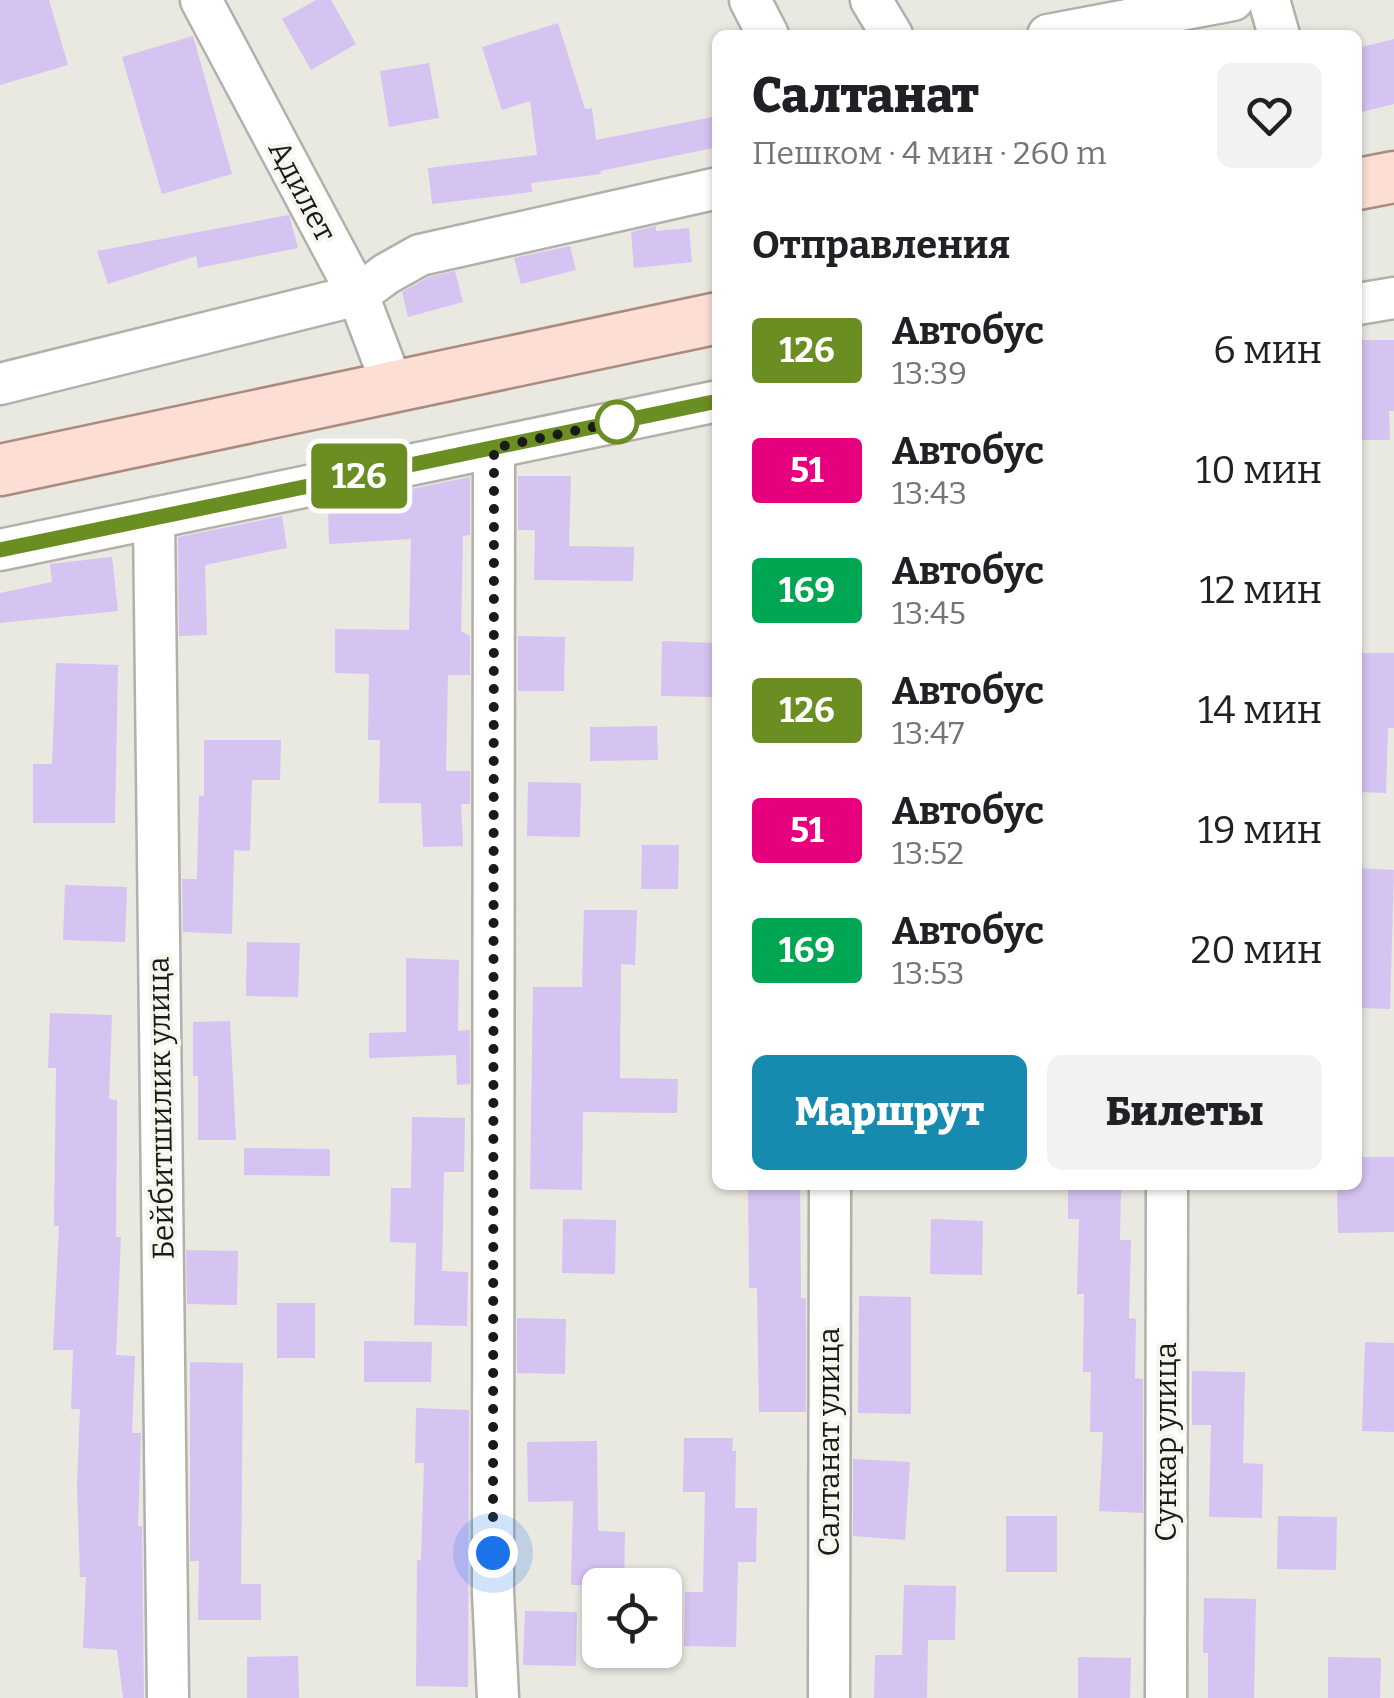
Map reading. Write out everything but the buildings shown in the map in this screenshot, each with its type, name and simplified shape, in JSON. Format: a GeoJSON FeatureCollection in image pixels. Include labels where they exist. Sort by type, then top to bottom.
{"type":"FeatureCollection","features":[{"type":"Feature","properties":{"kind":"main road"},"geometry":{"type":"LineString","coordinates":[[1362,183],[1394,177]]}},
{"type":"Feature","properties":{"kind":"main road"},"geometry":{"type":"LineString","coordinates":[[0,470],[712,319]]}},
{"type":"Feature","properties":{"kind":"street","name":"Адилет"},"geometry":{"type":"LineString","coordinates":[[201,0],[358,296],[393,386]]}},
{"type":"Feature","properties":{"kind":"street"},"geometry":{"type":"LineString","coordinates":[[750,0],[765,30]]}},
{"type":"Feature","properties":{"kind":"street"},"geometry":{"type":"LineString","coordinates":[[871,0],[889,30]]}},
{"type":"Feature","properties":{"kind":"street"},"geometry":{"type":"LineString","coordinates":[[1074,30],[1233,0]]}},
{"type":"Feature","properties":{"kind":"street"},"geometry":{"type":"LineString","coordinates":[[1269,0],[1277,30]]}},
{"type":"Feature","properties":{"kind":"street"},"geometry":{"type":"LineString","coordinates":[[0,384],[358,296],[420,255],[712,189]]}},
{"type":"Feature","properties":{"kind":"street"},"geometry":{"type":"LineString","coordinates":[[1362,303],[1394,298]]}},
{"type":"Feature","properties":{"kind":"street"},"geometry":{"type":"LineString","coordinates":[[0,550],[712,402]]}},
{"type":"Feature","properties":{"kind":"street"},"geometry":{"type":"LineString","coordinates":[[494,448],[493,1592],[498,1698]]}},
{"type":"Feature","properties":{"kind":"street","name":"Бейбитшилик улица"},"geometry":{"type":"LineString","coordinates":[[154,518],[168,1698]]}},
{"type":"Feature","properties":{"kind":"street","name":"Салтанат улица"},"geometry":{"type":"LineString","coordinates":[[829,1698],[830,1190]]}},
{"type":"Feature","properties":{"kind":"street","name":"Сункар улица"},"geometry":{"type":"LineString","coordinates":[[1166,1698],[1167,1190]]}},
{"type":"Feature","properties":{"kind":"bus line","name":"126"},"geometry":{"type":"LineString","coordinates":[[0,550],[712,402]]}},
{"type":"Feature","properties":{"kind":"route"},"geometry":{"type":"LineString","coordinates":[[493,1553],[494,448],[617,422]]}}]}
